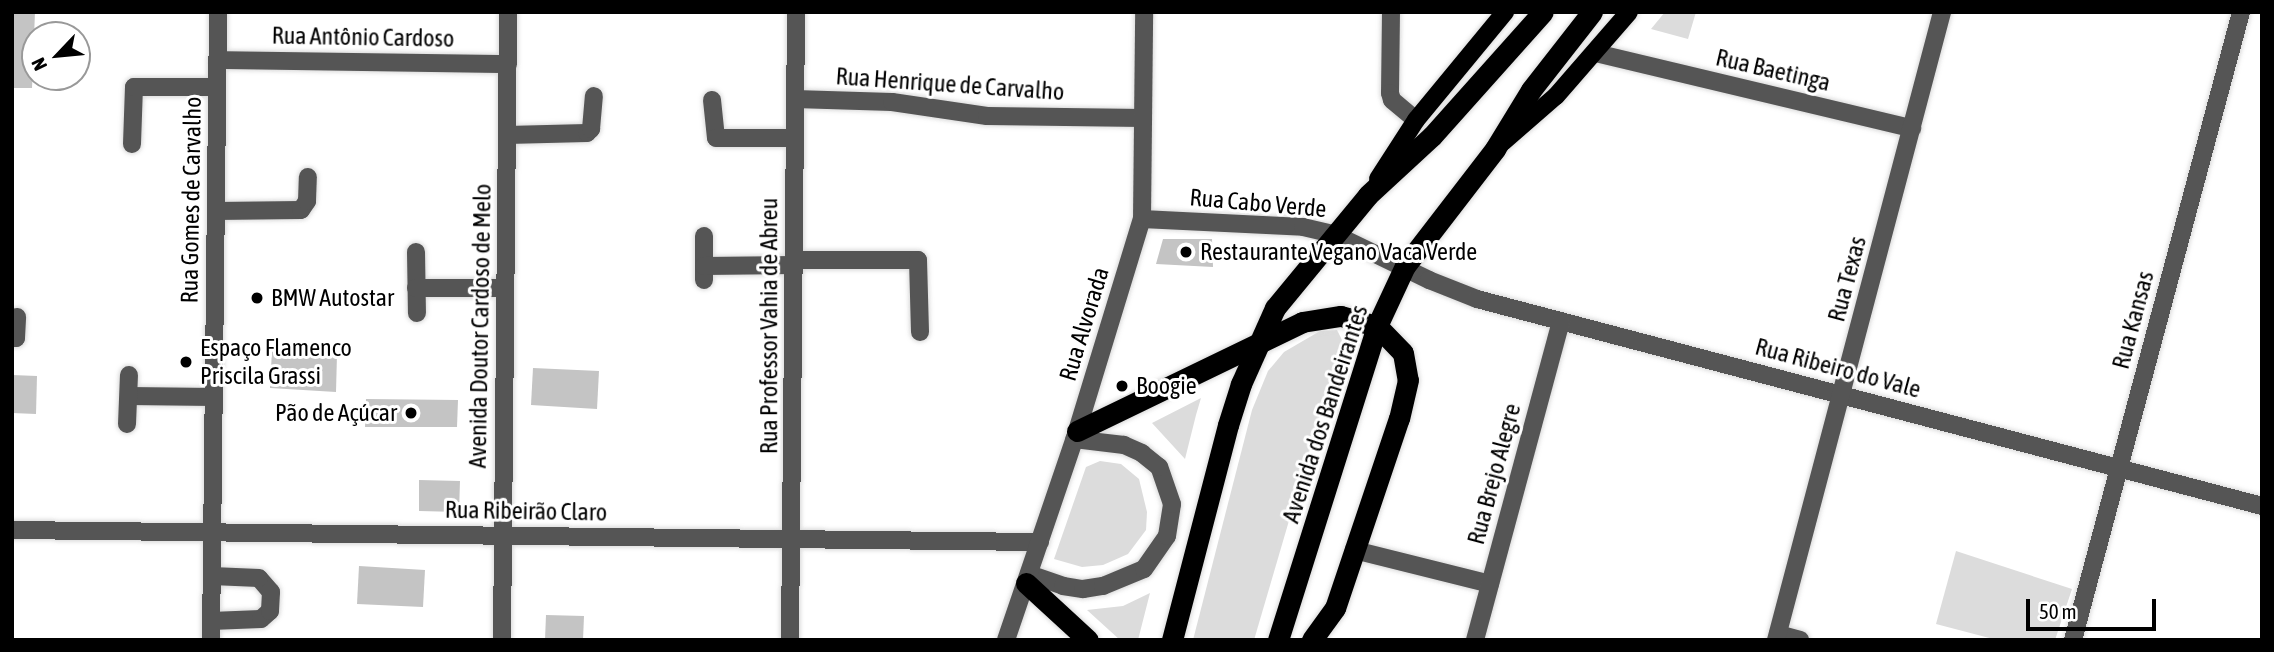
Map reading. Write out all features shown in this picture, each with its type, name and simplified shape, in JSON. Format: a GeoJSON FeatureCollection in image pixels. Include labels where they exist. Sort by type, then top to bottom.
{"type":"FeatureCollection","features":[{"type":"Feature","properties":{"kind":"highway"},"geometry":{"type":"LineString","coordinates":[[1172,640],[1228,425],[1259,341],[1275,308],[1368,195],[1432,136],[1544,12]]}},
{"type":"Feature","properties":{"kind":"highway","name":"Avenida dos Bandeirantes"},"geometry":{"type":"LineString","coordinates":[[1278,640],[1377,326],[1405,267],[1495,149],[1531,90],[1592,12]]}},
{"type":"Feature","properties":{"kind":"highway"},"geometry":{"type":"LineString","coordinates":[[1076,435],[1259,341],[1302,322],[1324,317],[1356,318],[1377,326],[1403,353],[1408,380],[1399,418],[1335,608],[1312,640]]}},
{"type":"Feature","properties":{"kind":"highway"},"geometry":{"type":"LineString","coordinates":[[1027,578],[1088,640]]}},
{"type":"Feature","properties":{"kind":"main road"},"geometry":{"type":"LineString","coordinates":[[1368,195],[1416,121],[1505,12]]}},
{"type":"Feature","properties":{"kind":"main road","name":"Avenida dos Bandeirantes"},"geometry":{"type":"LineString","coordinates":[[1495,149],[1556,96],[1629,12]]}},
{"type":"Feature","properties":{"kind":"street","name":"Rua Gomes de Carvalho"},"geometry":{"type":"LineString","coordinates":[[211,640],[218,12]]}},
{"type":"Feature","properties":{"kind":"street","name":"Avenida Doutor Cardoso de Melo"},"geometry":{"type":"LineString","coordinates":[[502,640],[508,12]]}},
{"type":"Feature","properties":{"kind":"street","name":"Rua Professor Vahia de Abreu"},"geometry":{"type":"LineString","coordinates":[[790,640],[796,12]]}},
{"type":"Feature","properties":{"kind":"street","name":"Rua Alvorada"},"geometry":{"type":"LineString","coordinates":[[1006,640],[1076,435],[1142,219],[1144,12]]}},
{"type":"Feature","properties":{"kind":"street"},"geometry":{"type":"LineString","coordinates":[[1391,12],[1390,93],[1392,100],[1416,121]]}},
{"type":"Feature","properties":{"kind":"street","name":"Rua Texas"},"geometry":{"type":"LineString","coordinates":[[1777,637],[1942,12]]}},
{"type":"Feature","properties":{"kind":"street","name":"Rua Kansas"},"geometry":{"type":"LineString","coordinates":[[2073,640],[2241,12]]}},
{"type":"Feature","properties":{"kind":"street","name":"Rua Baetinga"},"geometry":{"type":"LineString","coordinates":[[1602,46],[1622,59],[1912,128]]}},
{"type":"Feature","properties":{"kind":"street","name":"Rua Antônio Cardoso"},"geometry":{"type":"LineString","coordinates":[[218,60],[508,64]]}},
{"type":"Feature","properties":{"kind":"street"},"geometry":{"type":"LineString","coordinates":[[132,144],[134,87],[217,87]]}},
{"type":"Feature","properties":{"kind":"street"},"geometry":{"type":"LineString","coordinates":[[507,135],[587,133],[591,129],[594,96]]}},
{"type":"Feature","properties":{"kind":"street","name":"Rua Henrique de Carvalho"},"geometry":{"type":"LineString","coordinates":[[795,99],[892,102],[987,116],[1143,118]]}},
{"type":"Feature","properties":{"kind":"street"},"geometry":{"type":"LineString","coordinates":[[712,100],[716,138],[795,138]]}},
{"type":"Feature","properties":{"kind":"street"},"geometry":{"type":"LineString","coordinates":[[216,211],[301,210],[307,201],[308,177]]}},
{"type":"Feature","properties":{"kind":"street","name":"Rua Cabo Verde"},"geometry":{"type":"LineString","coordinates":[[1142,219],[1303,227],[1335,234],[1405,267]]}},
{"type":"Feature","properties":{"kind":"street"},"geometry":{"type":"LineString","coordinates":[[704,236],[704,273],[794,262],[918,260],[920,332]]}},
{"type":"Feature","properties":{"kind":"street"},"geometry":{"type":"LineString","coordinates":[[415,252],[417,313]]}},
{"type":"Feature","properties":{"kind":"street","name":"Rua Ribeiro do Vale"},"geometry":{"type":"LineString","coordinates":[[1405,267],[1477,299],[2262,506]]}},
{"type":"Feature","properties":{"kind":"street"},"geometry":{"type":"LineString","coordinates":[[416,288],[505,288]]}},
{"type":"Feature","properties":{"kind":"street"},"geometry":{"type":"LineString","coordinates":[[12,338],[16,338],[17,317]]}},
{"type":"Feature","properties":{"kind":"street","name":"Rua Brejo Alegre"},"geometry":{"type":"LineString","coordinates":[[1475,640],[1561,321]]}},
{"type":"Feature","properties":{"kind":"street"},"geometry":{"type":"LineString","coordinates":[[127,424],[129,375]]}},
{"type":"Feature","properties":{"kind":"street"},"geometry":{"type":"LineString","coordinates":[[129,396],[214,397]]}},
{"type":"Feature","properties":{"kind":"street"},"geometry":{"type":"LineString","coordinates":[[1027,578],[1083,589],[1104,586],[1144,569],[1167,536],[1172,504],[1159,467],[1142,453],[1124,445],[1076,435]]}},
{"type":"Feature","properties":{"kind":"street","name":"Rua Ribeirão Claro"},"geometry":{"type":"LineString","coordinates":[[12,530],[792,537],[1040,542]]}},
{"type":"Feature","properties":{"kind":"street"},"geometry":{"type":"LineString","coordinates":[[1354,550],[1490,584]]}},
{"type":"Feature","properties":{"kind":"street"},"geometry":{"type":"LineString","coordinates":[[211,621],[261,619],[270,611],[271,592],[259,578],[212,576]]}},
{"type":"Feature","properties":{"kind":"street"},"geometry":{"type":"LineString","coordinates":[[1326,640],[1335,608]]}},
{"type":"Feature","properties":{"kind":"street"},"geometry":{"type":"LineString","coordinates":[[1777,637],[1800,640]]}},
{"type":"Feature","properties":{"kind":"shaded area"},"geometry":{"type":"Polygon","coordinates":[[[1665,12],[1696,12],[1688,39],[1651,29],[1665,12]]]}},
{"type":"Feature","properties":{"kind":"shaded area"},"geometry":{"type":"Polygon","coordinates":[[[1337,330],[1342,340],[1254,640],[1193,640],[1252,410],[1268,371],[1284,352],[1320,331],[1337,330]]]}},
{"type":"Feature","properties":{"kind":"shaded area"},"geometry":{"type":"Polygon","coordinates":[[[1201,398],[1196,415],[1185,459],[1152,423],[1201,398]]]}},
{"type":"Feature","properties":{"kind":"shaded area"},"geometry":{"type":"Polygon","coordinates":[[[1100,461],[1121,464],[1139,479],[1147,512],[1146,530],[1128,554],[1103,565],[1082,567],[1054,559],[1086,467],[1100,461]]]}},
{"type":"Feature","properties":{"kind":"shaded area"},"geometry":{"type":"Polygon","coordinates":[[[1956,551],[2072,589],[2055,640],[1997,640],[1936,624],[1956,551]]]}},
{"type":"Feature","properties":{"kind":"shaded area"},"geometry":{"type":"Polygon","coordinates":[[[1150,593],[1138,640],[1120,640],[1087,610],[1123,606],[1150,593]]]}},
{"type":"Feature","properties":{"kind":"building"},"geometry":{"type":"Polygon","coordinates":[[[12,12],[35,12],[35,21],[21,21],[21,88],[12,88],[12,12]]]}},
{"type":"Feature","properties":{"kind":"building","name":"Restaurante Vegano Vaca Verde"},"geometry":{"type":"Polygon","coordinates":[[[1163,239],[1212,239],[1213,267],[1156,264],[1163,239]]]}},
{"type":"Feature","properties":{"kind":"building"},"geometry":{"type":"Polygon","coordinates":[[[272,350],[337,354],[336,392],[270,388],[272,350]]]}},
{"type":"Feature","properties":{"kind":"building"},"geometry":{"type":"Polygon","coordinates":[[[533,368],[599,371],[597,409],[531,405],[533,368]]]}},
{"type":"Feature","properties":{"kind":"building"},"geometry":{"type":"Polygon","coordinates":[[[12,375],[37,376],[36,414],[12,413],[12,375]]]}},
{"type":"Feature","properties":{"kind":"building","name":"Pão de Açúcar"},"geometry":{"type":"Polygon","coordinates":[[[366,399],[458,400],[457,427],[365,427],[366,399]]]}},
{"type":"Feature","properties":{"kind":"building"},"geometry":{"type":"Polygon","coordinates":[[[419,480],[460,481],[459,512],[419,511],[419,480]]]}},
{"type":"Feature","properties":{"kind":"building"},"geometry":{"type":"Polygon","coordinates":[[[359,566],[425,570],[423,607],[357,604],[359,566]]]}},
{"type":"Feature","properties":{"kind":"building"},"geometry":{"type":"Polygon","coordinates":[[[546,615],[584,616],[583,640],[545,640],[546,615]]]}},
{"type":"Feature","properties":{"kind":"place","name":"Restaurante Vegano Vaca Verde"},"geometry":{"type":"Point","coordinates":[1186,252]}},
{"type":"Feature","properties":{"kind":"place","name":"BMW Autostar"},"geometry":{"type":"Point","coordinates":[257,298]}},
{"type":"Feature","properties":{"kind":"place","name":"Espaço Flamenco Priscila Grassi"},"geometry":{"type":"Point","coordinates":[186,362]}},
{"type":"Feature","properties":{"kind":"place","name":"Boogie"},"geometry":{"type":"Point","coordinates":[1122,386]}},
{"type":"Feature","properties":{"kind":"place","name":"Pão de Açúcar"},"geometry":{"type":"Point","coordinates":[411,413]}}]}
